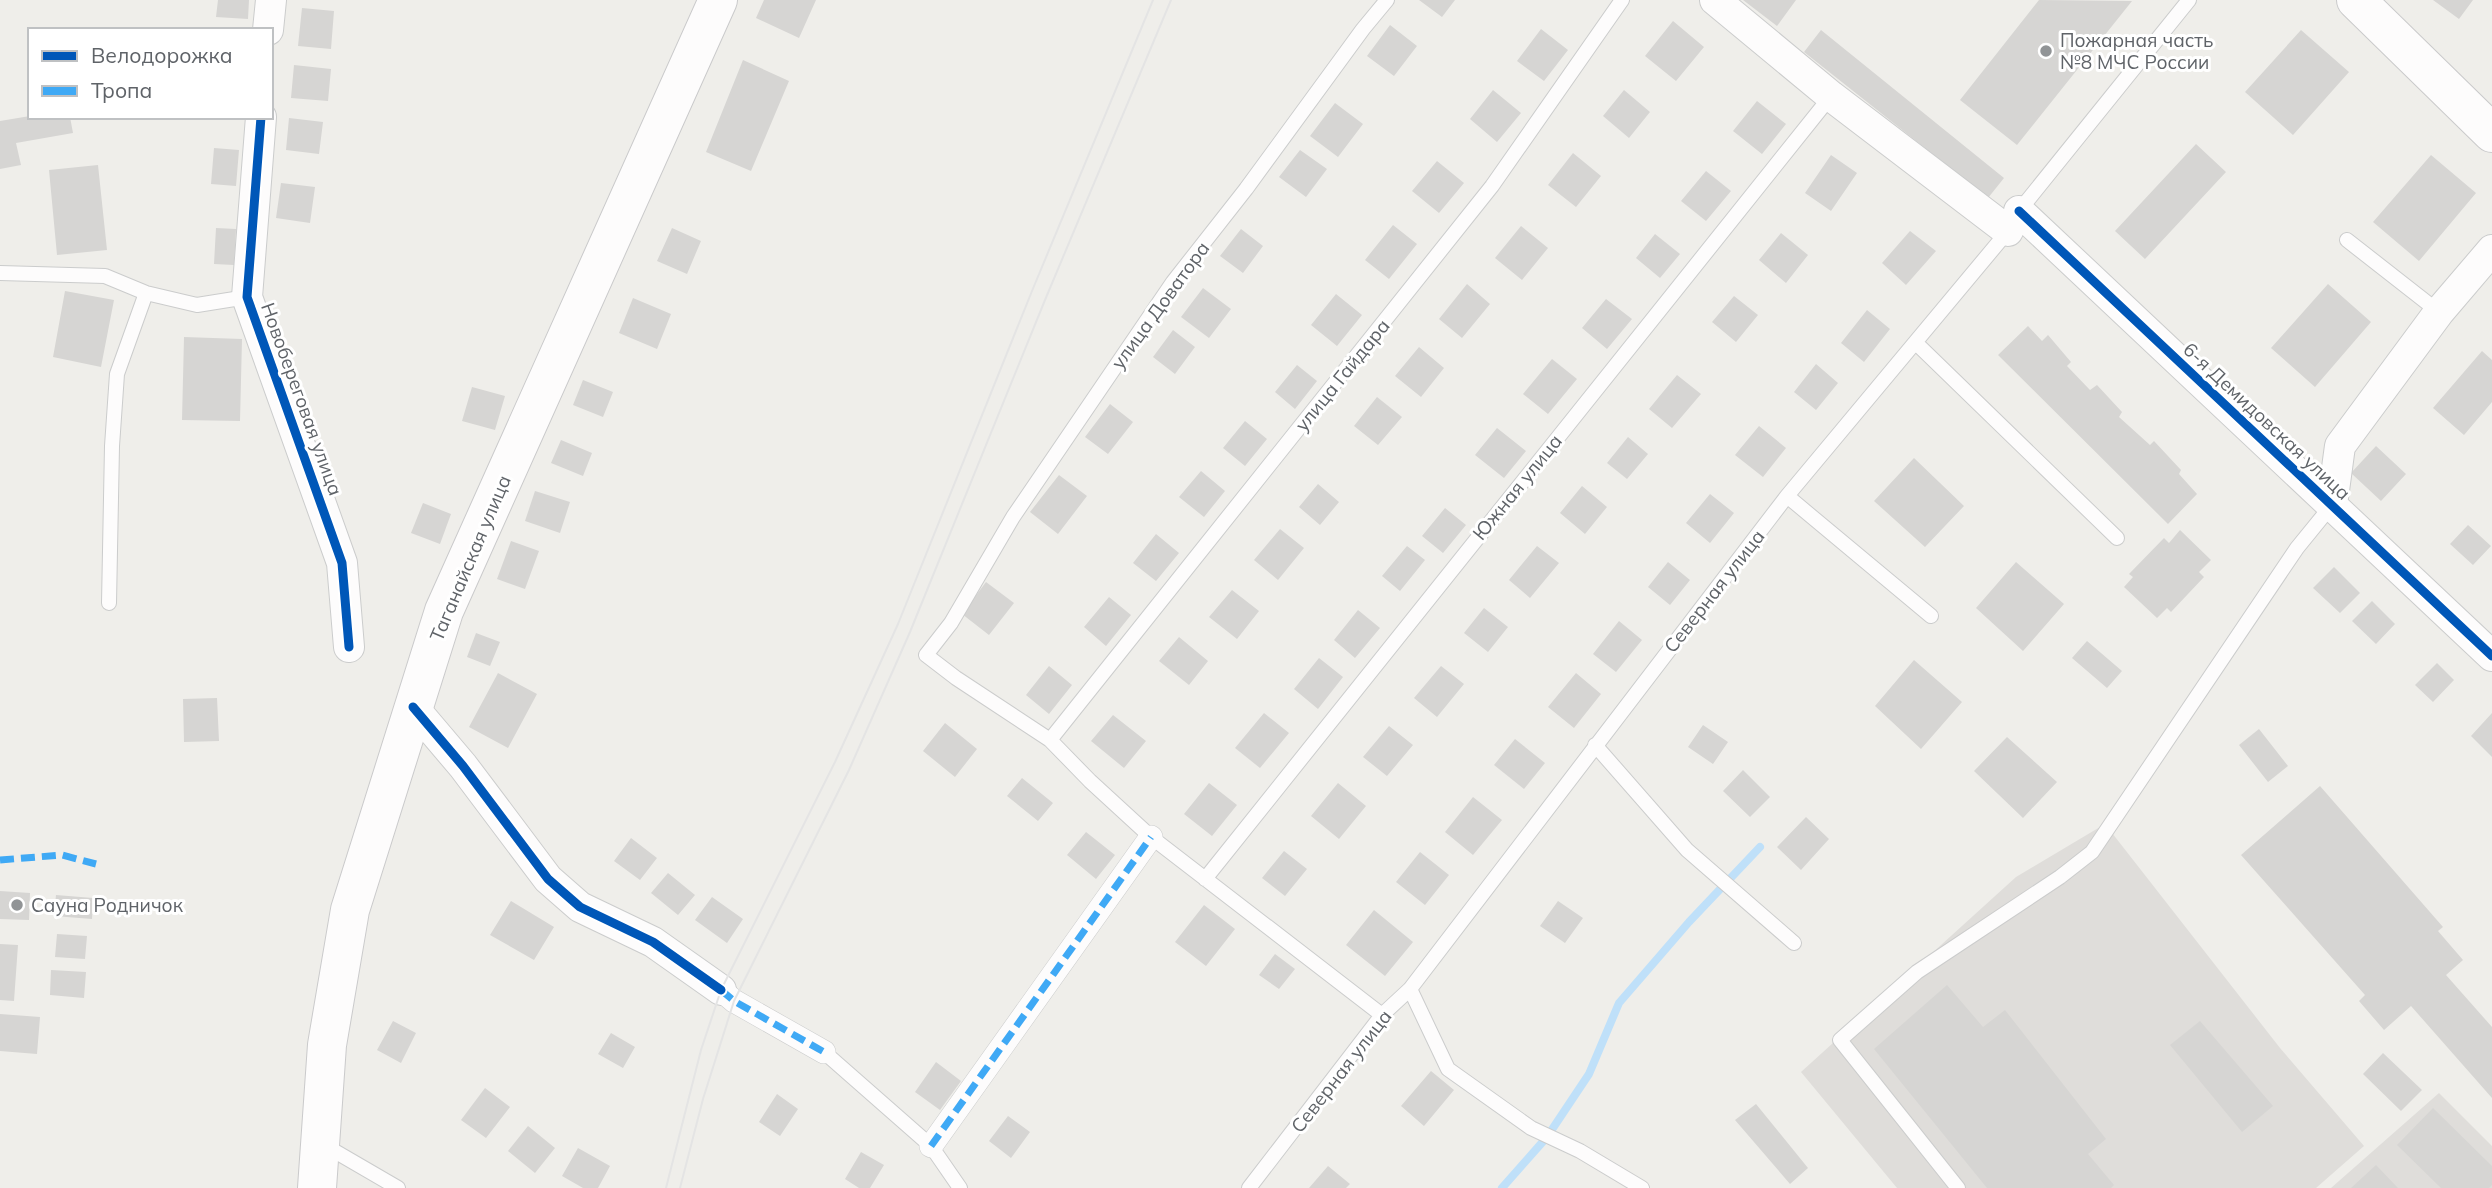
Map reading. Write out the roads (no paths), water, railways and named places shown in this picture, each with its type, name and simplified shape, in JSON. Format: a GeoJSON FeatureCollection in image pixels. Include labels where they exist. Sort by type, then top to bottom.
{"type":"FeatureCollection","features":[{"type":"Feature","properties":{"kind":"main road","name":"Таганайская улица"},"geometry":{"type":"LineString","coordinates":[[317,1188],[327,1045],[350,910],[444,611],[718,0]]}},
{"type":"Feature","properties":{"kind":"main road"},"geometry":{"type":"LineString","coordinates":[[2356,0],[2492,132]]}},
{"type":"Feature","properties":{"kind":"street"},"geometry":{"type":"LineString","coordinates":[[268,28],[271,0]]}},
{"type":"Feature","properties":{"kind":"street","name":"6-я Демидовская улица"},"geometry":{"type":"LineString","coordinates":[[1716,0],[1831,96],[2014,221],[2089,278],[2492,656]]}},
{"type":"Feature","properties":{"kind":"street","name":"Новобереговая улица"},"geometry":{"type":"LineString","coordinates":[[261,119],[247,297],[342,563],[349,647]]}},
{"type":"Feature","properties":{"kind":"street"},"geometry":{"type":"LineString","coordinates":[[2332,505],[2340,446],[2439,312],[2492,250]]}},
{"type":"Feature","properties":{"kind":"street"},"geometry":{"type":"LineString","coordinates":[[413,707],[463,766],[548,879],[580,907],[653,942],[734,1001],[824,1052]]}},
{"type":"Feature","properties":{"kind":"street"},"geometry":{"type":"LineString","coordinates":[[931,1146],[1152,837]]}},
{"type":"Feature","properties":{"kind":"lane","name":"улица Доватора"},"geometry":{"type":"LineString","coordinates":[[1049,740],[926,655],[951,623],[1013,517],[1173,282],[1387,0]]}},
{"type":"Feature","properties":{"kind":"lane","name":"улица Гайдара"},"geometry":{"type":"LineString","coordinates":[[1049,740],[1492,186],[1622,0]]}},
{"type":"Feature","properties":{"kind":"lane","name":"Северная улица"},"geometry":{"type":"LineString","coordinates":[[1249,1188],[1382,1015],[1410,989],[1787,496],[1916,344],[2189,0]]}},
{"type":"Feature","properties":{"kind":"lane","name":"Южная улица"},"geometry":{"type":"LineString","coordinates":[[1205,879],[1831,96]]}},
{"type":"Feature","properties":{"kind":"lane"},"geometry":{"type":"LineString","coordinates":[[2347,240],[2439,312]]}},
{"type":"Feature","properties":{"kind":"lane"},"geometry":{"type":"LineString","coordinates":[[0,273],[105,276],[146,293],[197,305],[247,297]]}},
{"type":"Feature","properties":{"kind":"lane"},"geometry":{"type":"LineString","coordinates":[[109,603],[112,446],[117,374],[146,293]]}},
{"type":"Feature","properties":{"kind":"lane"},"geometry":{"type":"LineString","coordinates":[[1916,344],[2117,538]]}},
{"type":"Feature","properties":{"kind":"lane"},"geometry":{"type":"LineString","coordinates":[[1787,496],[1931,616]]}},
{"type":"Feature","properties":{"kind":"lane"},"geometry":{"type":"LineString","coordinates":[[1958,1188],[1840,1040],[1917,972],[2060,877],[2092,852],[2297,548],[2332,505]]}},
{"type":"Feature","properties":{"kind":"lane"},"geometry":{"type":"LineString","coordinates":[[1049,740],[1152,837],[1382,1015]]}},
{"type":"Feature","properties":{"kind":"lane"},"geometry":{"type":"LineString","coordinates":[[1595,745],[1686,850],[1794,943]]}},
{"type":"Feature","properties":{"kind":"lane"},"geometry":{"type":"LineString","coordinates":[[1410,989],[1448,1069],[1531,1128],[1580,1151],[1642,1188]]}},
{"type":"Feature","properties":{"kind":"lane"},"geometry":{"type":"LineString","coordinates":[[824,1052],[931,1146],[960,1188]]}},
{"type":"Feature","properties":{"kind":"lane"},"geometry":{"type":"LineString","coordinates":[[319,1142],[398,1188]]}},
{"type":"Feature","properties":{"kind":"waterway"},"geometry":{"type":"LineString","coordinates":[[1502,1188],[1547,1137],[1589,1074],[1619,1003],[1689,922],[1760,847]]}},
{"type":"Feature","properties":{"kind":"tram line"},"geometry":{"type":"LineString","coordinates":[[666,1188],[701,1050],[721,990],[835,762],[898,624],[1153,0]]}},
{"type":"Feature","properties":{"kind":"tram line"},"geometry":{"type":"LineString","coordinates":[[680,1188],[703,1099],[734,1001],[849,770],[910,632],[1171,0]]}},
{"type":"Feature","properties":{"kind":"place","name":"Пожарная часть №8 МЧС России"},"geometry":{"type":"Point","coordinates":[2046,51]}},
{"type":"Feature","properties":{"kind":"place","name":"Сауна Родничок"},"geometry":{"type":"Point","coordinates":[17,905]}}]}
